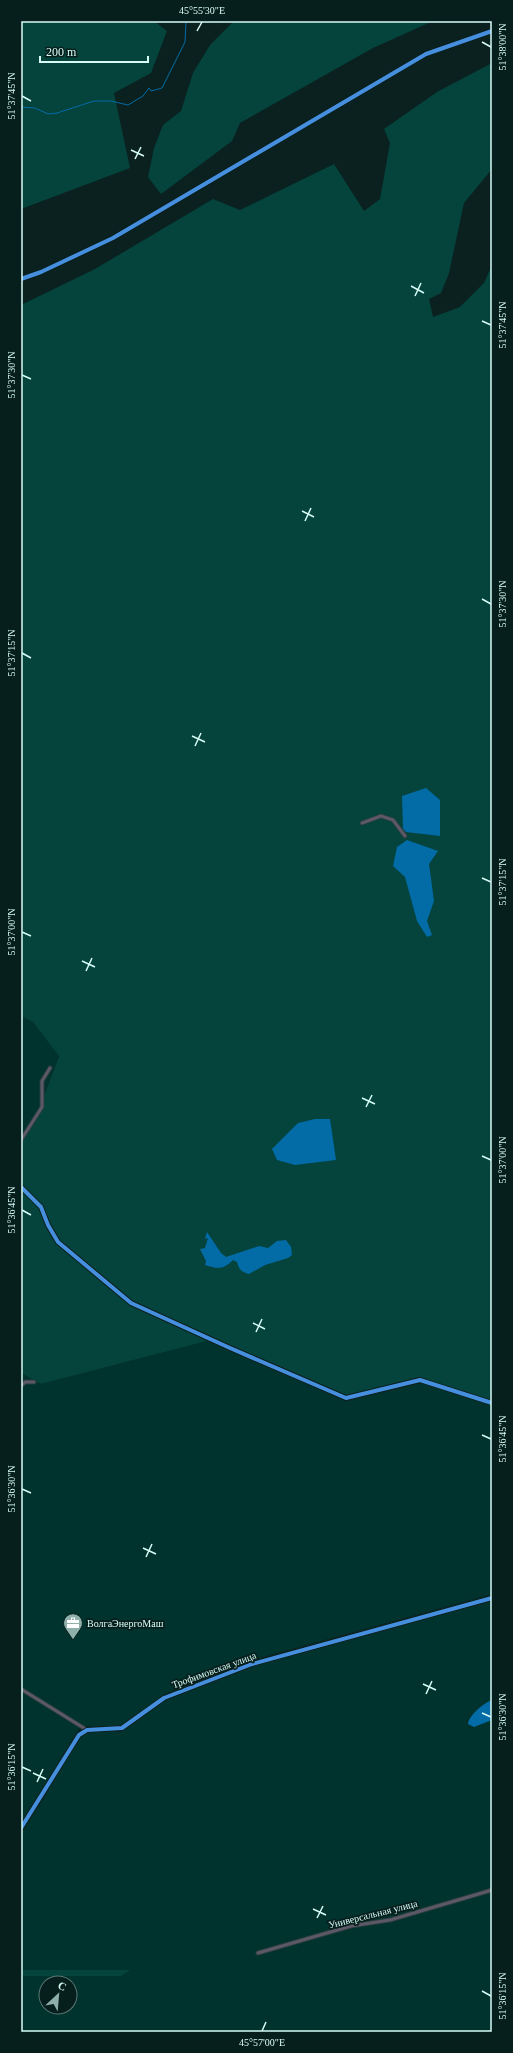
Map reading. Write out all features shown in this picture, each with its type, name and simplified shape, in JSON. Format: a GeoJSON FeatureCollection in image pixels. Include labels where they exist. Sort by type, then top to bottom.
{"type":"FeatureCollection","features":[{"type":"Feature","properties":{"kind":"street"},"geometry":{"type":"LineString","coordinates":[[21,279],[41,272],[113,238],[426,54],[492,31]]}},
{"type":"Feature","properties":{"kind":"street"},"geometry":{"type":"LineString","coordinates":[[362,822],[381,816],[393,820],[405,836]]}},
{"type":"Feature","properties":{"kind":"street"},"geometry":{"type":"LineString","coordinates":[[21,1140],[42,1107],[42,1081],[50,1068]]}},
{"type":"Feature","properties":{"kind":"street"},"geometry":{"type":"LineString","coordinates":[[21,1187],[41,1207],[48,1225],[58,1242],[131,1303],[346,1398],[420,1380],[492,1403]]}},
{"type":"Feature","properties":{"kind":"street"},"geometry":{"type":"LineString","coordinates":[[21,1386],[26,1382],[34,1382]]}},
{"type":"Feature","properties":{"kind":"street","name":"Трофимовская улица"},"geometry":{"type":"LineString","coordinates":[[87,1730],[118,1730],[164,1698],[252,1664],[492,1598]]}},
{"type":"Feature","properties":{"kind":"street"},"geometry":{"type":"LineString","coordinates":[[21,1689],[87,1730],[79,1735],[21,1828]]}},
{"type":"Feature","properties":{"kind":"street","name":"Универсальная улица"},"geometry":{"type":"LineString","coordinates":[[258,1953],[351,1926],[390,1920],[492,1890]]}},
{"type":"Feature","properties":{"kind":"shaded area"},"geometry":{"type":"Polygon","coordinates":[[[21,21],[154,21],[167,31],[151,73],[114,93],[130,168],[21,209],[21,21]]]}},
{"type":"Feature","properties":{"kind":"shaded area"},"geometry":{"type":"Polygon","coordinates":[[[234,21],[433,21],[373,48],[240,123],[232,141],[161,194],[148,177],[154,148],[163,125],[181,111],[193,73],[210,45],[234,21]]]}},
{"type":"Feature","properties":{"kind":"shaded area"},"geometry":{"type":"Polygon","coordinates":[[[492,63],[492,169],[464,203],[449,273],[441,293],[429,299],[433,317],[460,307],[484,283],[492,265],[492,1403],[420,1380],[346,1398],[208,1338],[207,1341],[41,1384],[21,1373],[21,1136],[38,1111],[59,1056],[33,1022],[21,1016],[21,305],[95,269],[213,199],[240,210],[334,164],[364,211],[380,199],[390,143],[384,129],[437,92],[492,63]]]}},
{"type":"Feature","properties":{"kind":"shaded area"},"geometry":{"type":"Polygon","coordinates":[[[21,1016],[33,1022],[59,1055],[38,1111],[21,1136],[21,1016]]]}},
{"type":"Feature","properties":{"kind":"shaded area"},"geometry":{"type":"Polygon","coordinates":[[[207,1341],[347,1401],[422,1383],[492,1404],[492,1594],[252,1660],[167,1693],[120,1727],[81,1726],[21,1823],[21,1373],[41,1384],[207,1341]]]}},
{"type":"Feature","properties":{"kind":"shaded area"},"geometry":{"type":"Polygon","coordinates":[[[492,1600],[492,2032],[21,2032],[21,1834],[45,1796],[79,1735],[87,1730],[120,1732],[165,1699],[269,1660],[492,1600]]]}},
{"type":"Feature","properties":{"kind":"shaded area"},"geometry":{"type":"Polygon","coordinates":[[[21,1970],[130,1970],[121,1976],[21,1976],[21,1970]]]}},
{"type":"Feature","properties":{"kind":"water"},"geometry":{"type":"Polygon","coordinates":[[[426,788],[440,800],[440,836],[406,832],[403,829],[402,796],[426,788]]]}},
{"type":"Feature","properties":{"kind":"water"},"geometry":{"type":"Polygon","coordinates":[[[407,840],[438,851],[429,864],[434,901],[427,921],[432,935],[427,937],[417,921],[405,877],[393,866],[397,847],[407,840]]]}},
{"type":"Feature","properties":{"kind":"water"},"geometry":{"type":"Polygon","coordinates":[[[315,1119],[330,1119],[336,1160],[295,1165],[277,1160],[272,1149],[298,1123],[315,1119]]]}},
{"type":"Feature","properties":{"kind":"water"},"geometry":{"type":"Polygon","coordinates":[[[207,1232],[221,1253],[226,1257],[259,1246],[268,1248],[277,1241],[286,1240],[291,1247],[292,1255],[288,1258],[265,1265],[249,1274],[242,1271],[237,1262],[233,1260],[226,1266],[220,1268],[205,1265],[206,1261],[200,1249],[205,1248],[208,1238],[205,1239],[207,1232]]]}},
{"type":"Feature","properties":{"kind":"water"},"geometry":{"type":"Polygon","coordinates":[[[492,1700],[492,1720],[474,1727],[468,1724],[471,1717],[477,1710],[492,1700]]]}},
{"type":"Feature","properties":{"kind":"waterway"},"geometry":{"type":"LineString","coordinates":[[21,107],[35,108],[48,114],[57,113],[94,101],[111,101],[128,105],[143,96],[149,88],[151,91],[162,88],[185,42],[186,21]]}},
{"type":"Feature","properties":{"kind":"railway"},"geometry":{"type":"LineString","coordinates":[[484,2032],[492,2030]]}},
{"type":"Feature","properties":{"kind":"cycle path"},"geometry":{"type":"LineString","coordinates":[[21,279],[41,272],[113,238],[426,54],[492,31]]}},
{"type":"Feature","properties":{"kind":"cycle path"},"geometry":{"type":"LineString","coordinates":[[21,1187],[41,1207],[48,1225],[58,1242],[131,1303],[346,1398],[420,1380],[492,1403]]}},
{"type":"Feature","properties":{"kind":"cycle path"},"geometry":{"type":"LineString","coordinates":[[21,1828],[79,1735],[87,1730],[122,1728],[164,1698],[252,1664],[492,1598]]}},
{"type":"Feature","properties":{"kind":"place","name":"ВолгаЭнергоМаш"},"geometry":{"type":"Point","coordinates":[73,1640]}}]}
